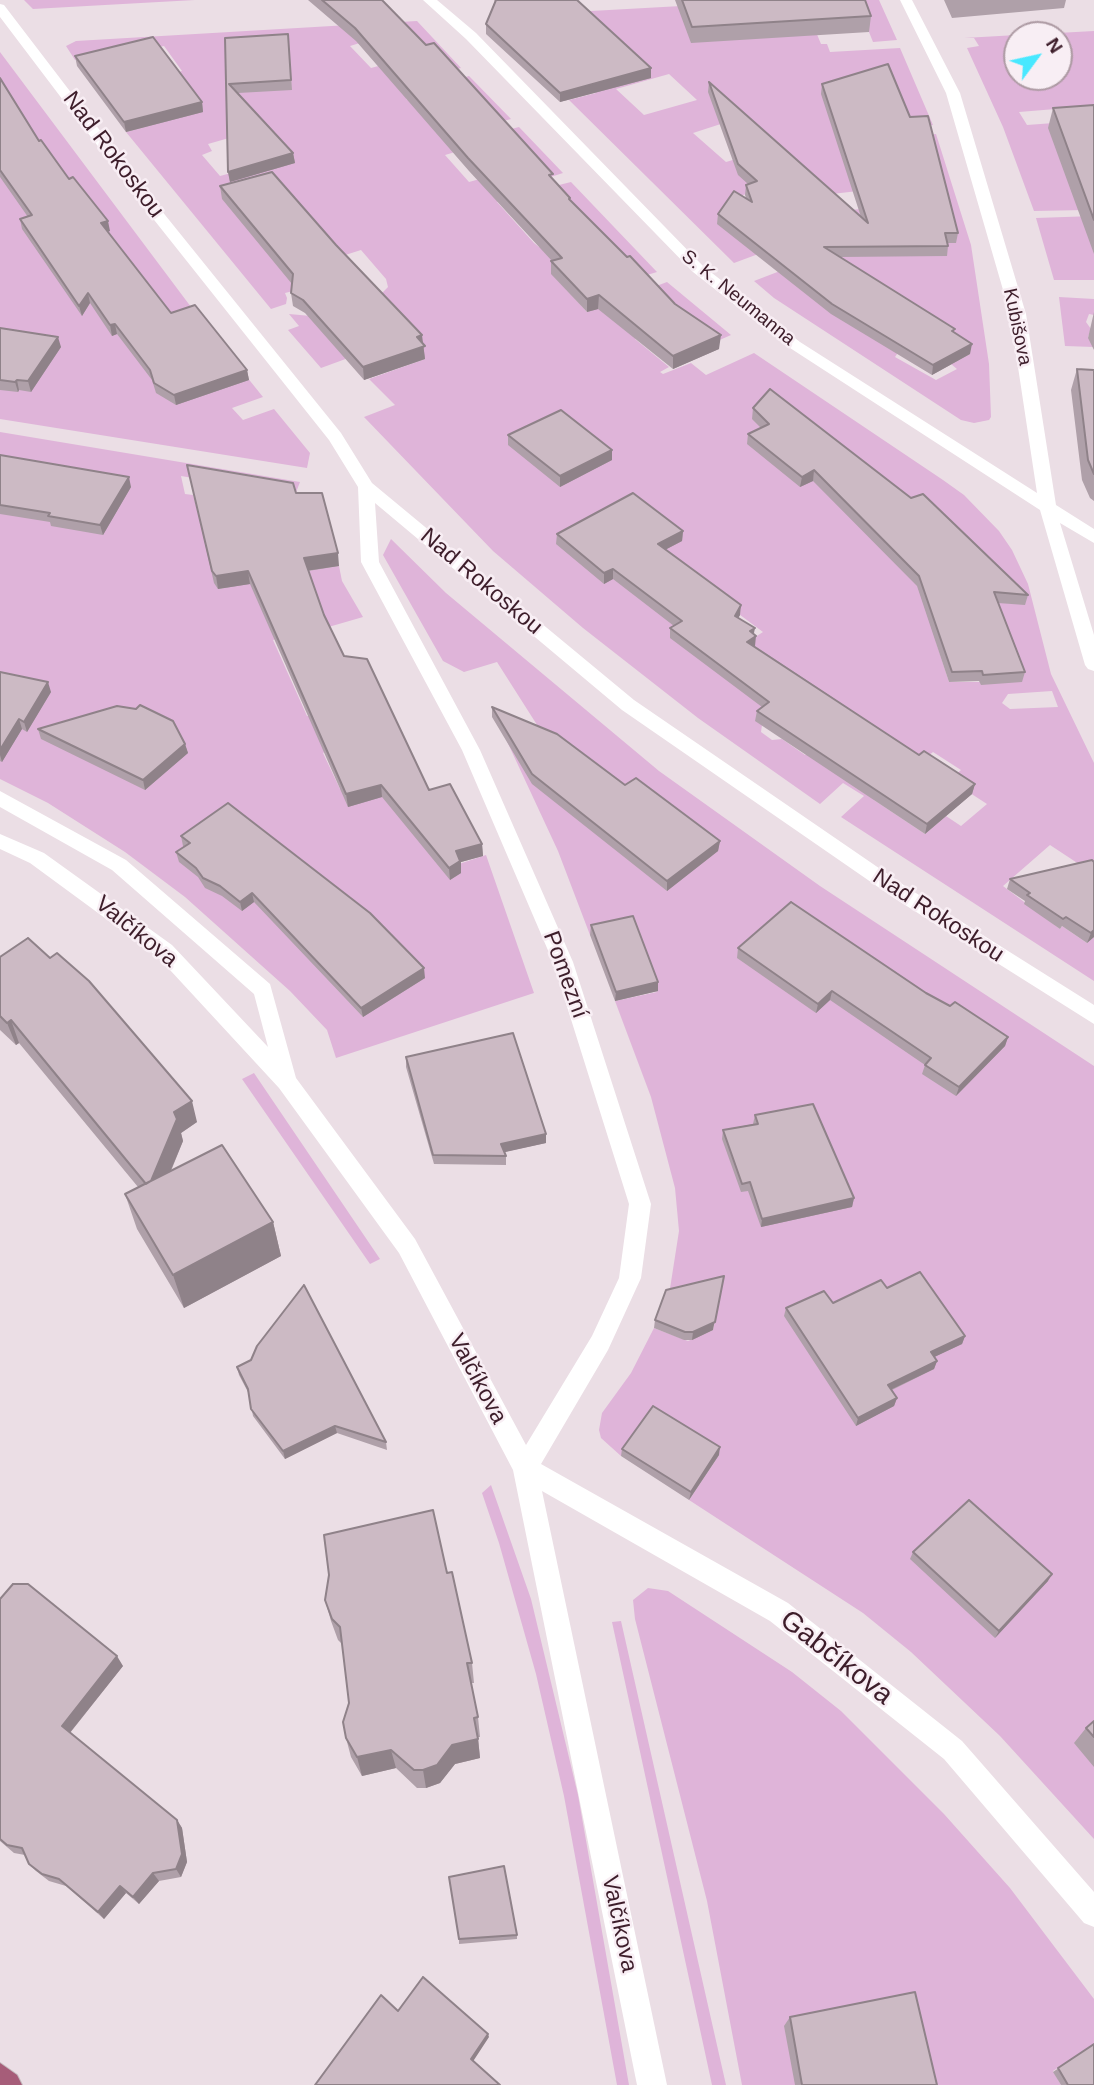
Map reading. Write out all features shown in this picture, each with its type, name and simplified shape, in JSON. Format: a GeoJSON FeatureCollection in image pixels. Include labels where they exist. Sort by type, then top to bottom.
{"type":"FeatureCollection","features":[{"type":"Feature","properties":{"kind":"main road"},"geometry":{"type":"LineString","coordinates":[[0,2078],[7,2085]]}},
{"type":"Feature","properties":{"kind":"street","name":"S. K. Neumanna"},"geometry":{"type":"LineString","coordinates":[[429,0],[471,36],[698,269],[795,345],[1048,510],[1094,537]]}},
{"type":"Feature","properties":{"kind":"street","name":"Kubišova"},"geometry":{"type":"LineString","coordinates":[[906,0],[953,93],[1017,314],[1048,510],[1094,665]]}},
{"type":"Feature","properties":{"kind":"street","name":"Nad Rokoskou"},"geometry":{"type":"LineString","coordinates":[[0,8],[152,208],[335,437],[366,487],[628,705],[901,893],[1094,1016]]}},
{"type":"Feature","properties":{"kind":"street","name":"Pomezní"},"geometry":{"type":"LineString","coordinates":[[366,487],[370,562],[471,750],[563,962],[640,1204],[630,1278],[600,1343],[524,1468]]}},
{"type":"Feature","properties":{"kind":"street"},"geometry":{"type":"LineString","coordinates":[[0,798],[119,865],[263,990],[287,1082]]}},
{"type":"Feature","properties":{"kind":"street","name":"Valčíkova"},"geometry":{"type":"LineString","coordinates":[[0,841],[37,858],[165,951],[287,1082],[407,1246],[524,1468],[652,2085]]}},
{"type":"Feature","properties":{"kind":"street","name":"Gabčíkova"},"geometry":{"type":"LineString","coordinates":[[524,1468],[779,1612],[953,1750],[1094,1913]]}},
{"type":"Feature","properties":{"kind":"shaded area"},"geometry":{"type":"Polygon","coordinates":[[[24,0],[195,0],[33,9],[24,0]]]}},
{"type":"Feature","properties":{"kind":"shaded area"},"geometry":{"type":"Polygon","coordinates":[[[789,0],[879,0],[897,40],[873,42],[859,7],[816,32],[821,44],[827,44],[830,52],[900,48],[933,125],[901,128],[905,137],[936,134],[971,245],[989,364],[989,420],[974,423],[961,420],[774,298],[754,281],[780,271],[761,253],[734,263],[569,100],[596,93],[519,15],[789,0]],[[669,74],[616,89],[644,115],[697,100],[669,74]],[[730,121],[693,133],[726,162],[763,151],[730,121]],[[777,185],[733,198],[791,227],[777,185]],[[858,191],[832,194],[842,211],[869,208],[858,191]],[[910,220],[918,255],[946,256],[943,243],[954,243],[910,220]],[[897,354],[895,357],[936,380],[957,369],[951,364],[970,354],[897,354]]]}},
{"type":"Feature","properties":{"kind":"shaded area"},"geometry":{"type":"Polygon","coordinates":[[[417,21],[461,68],[449,71],[406,98],[407,100],[469,76],[511,119],[485,126],[492,134],[519,127],[563,173],[538,181],[544,189],[497,202],[534,243],[539,247],[596,230],[555,186],[571,182],[657,272],[637,278],[562,271],[552,274],[587,312],[667,282],[731,335],[706,346],[675,322],[635,339],[669,367],[660,372],[663,374],[691,363],[706,375],[754,353],[964,495],[999,531],[1012,550],[1028,584],[1051,674],[1094,763],[1094,874],[1050,845],[1003,886],[1060,929],[1062,926],[1087,943],[1094,937],[1094,981],[841,817],[864,796],[843,783],[820,804],[698,718],[583,628],[493,551],[364,417],[395,405],[369,379],[425,359],[351,357],[321,368],[288,330],[299,326],[289,314],[311,316],[381,294],[388,287],[386,279],[361,250],[339,257],[297,290],[285,293],[286,304],[271,309],[126,132],[159,123],[170,74],[182,71],[164,46],[135,52],[119,50],[75,60],[66,46],[76,41],[417,21]],[[373,39],[350,46],[371,68],[408,58],[373,39]],[[236,136],[208,144],[212,151],[202,155],[220,176],[231,173],[236,136]],[[486,143],[445,155],[469,182],[527,166],[486,143]],[[716,597],[681,631],[749,641],[763,632],[716,597]],[[936,642],[949,682],[1015,682],[936,642]],[[1052,691],[1008,694],[1002,703],[1010,709],[1058,707],[1052,691]],[[756,720],[762,725],[761,732],[772,740],[782,739],[805,755],[850,721],[756,720]],[[933,752],[874,800],[925,834],[946,816],[961,826],[987,804],[950,780],[961,770],[933,752]]]}},
{"type":"Feature","properties":{"kind":"shaded area"},"geometry":{"type":"Polygon","coordinates":[[[1094,31],[1094,111],[1080,107],[1019,112],[1027,125],[1094,120],[1085,210],[1034,211],[1003,127],[967,48],[979,46],[974,38],[964,38],[1003,36],[1003,91],[1073,91],[1073,32],[1094,31]]]}},
{"type":"Feature","properties":{"kind":"shaded area"},"geometry":{"type":"Polygon","coordinates":[[[0,52],[197,315],[263,397],[232,408],[243,420],[274,409],[310,453],[307,468],[0,419],[0,52]]]}},
{"type":"Feature","properties":{"kind":"shaded area"},"geometry":{"type":"Polygon","coordinates":[[[1094,216],[1094,280],[1054,280],[1036,218],[1094,216]]]}},
{"type":"Feature","properties":{"kind":"shaded area"},"geometry":{"type":"Polygon","coordinates":[[[1059,297],[1094,299],[1094,315],[1089,314],[1086,322],[1091,329],[1088,337],[1094,347],[1065,346],[1059,297]]]}},
{"type":"Feature","properties":{"kind":"shaded area"},"geometry":{"type":"Polygon","coordinates":[[[0,432],[300,482],[295,495],[181,476],[185,494],[193,495],[219,589],[317,569],[325,565],[326,568],[339,566],[342,581],[363,617],[325,628],[324,624],[273,640],[307,716],[312,716],[329,750],[323,753],[340,789],[408,790],[459,864],[486,855],[534,993],[336,1058],[327,1030],[290,991],[185,897],[125,852],[48,803],[0,779],[0,432]]]}},
{"type":"Feature","properties":{"kind":"shaded area"},"geometry":{"type":"Polygon","coordinates":[[[391,539],[446,593],[659,771],[820,886],[1094,1066],[1094,1839],[1000,1736],[911,1652],[863,1613],[689,1500],[719,1455],[652,1414],[621,1456],[601,1438],[599,1430],[602,1413],[631,1373],[654,1328],[688,1341],[713,1330],[722,1285],[669,1295],[679,1231],[675,1188],[651,1097],[615,1001],[657,992],[590,935],[558,851],[505,737],[539,728],[497,662],[464,672],[443,661],[383,555],[391,539]]]}},
{"type":"Feature","properties":{"kind":"shaded area"},"geometry":{"type":"Polygon","coordinates":[[[254,1073],[380,1259],[370,1264],[242,1079],[254,1073]]]}},
{"type":"Feature","properties":{"kind":"shaded area"},"geometry":{"type":"Polygon","coordinates":[[[491,1485],[531,1599],[578,1795],[629,2085],[617,2085],[564,1796],[536,1674],[482,1493],[491,1485]]]}},
{"type":"Feature","properties":{"kind":"shaded area"},"geometry":{"type":"Polygon","coordinates":[[[648,1588],[668,1591],[792,1672],[841,1711],[944,1814],[1010,1888],[1094,1999],[1094,2044],[1053,2071],[1061,2085],[742,2085],[707,1901],[635,1619],[633,1600],[648,1588]]]}},
{"type":"Feature","properties":{"kind":"shaded area"},"geometry":{"type":"Polygon","coordinates":[[[621,1621],[726,2085],[712,2085],[612,1622],[621,1621]]]}},
{"type":"Feature","properties":{"kind":"building"},"geometry":{"type":"Polygon","coordinates":[[[322,0],[382,0],[426,45],[434,43],[553,174],[549,175],[569,199],[627,257],[630,256],[675,304],[721,335],[673,356],[599,295],[587,299],[551,261],[562,258],[468,158],[355,28],[322,0]]]}},
{"type":"Feature","properties":{"kind":"building"},"geometry":{"type":"Polygon","coordinates":[[[496,0],[577,0],[651,68],[560,93],[486,24],[496,0]]]}},
{"type":"Feature","properties":{"kind":"building"},"geometry":{"type":"Polygon","coordinates":[[[682,0],[865,0],[871,16],[692,27],[682,0]]]}},
{"type":"Feature","properties":{"kind":"building"},"geometry":{"type":"Polygon","coordinates":[[[288,34],[291,80],[229,84],[293,153],[228,172],[225,38],[288,34]]]}},
{"type":"Feature","properties":{"kind":"building"},"geometry":{"type":"Polygon","coordinates":[[[153,37],[202,102],[124,122],[75,56],[153,37]]]}},
{"type":"Feature","properties":{"kind":"building"},"geometry":{"type":"Polygon","coordinates":[[[888,64],[910,117],[928,116],[958,233],[945,233],[948,246],[824,247],[955,329],[952,331],[972,344],[933,365],[832,304],[718,214],[734,191],[752,202],[746,185],[757,181],[738,164],[709,82],[868,223],[822,84],[888,64]]]}},
{"type":"Feature","properties":{"kind":"building"},"geometry":{"type":"Polygon","coordinates":[[[0,78],[39,141],[41,140],[69,179],[73,177],[108,221],[101,223],[171,313],[195,305],[247,370],[174,395],[154,383],[150,370],[115,324],[110,325],[88,293],[79,306],[20,219],[32,215],[0,170],[0,78]]]}},
{"type":"Feature","properties":{"kind":"building"},"geometry":{"type":"Polygon","coordinates":[[[1094,105],[1094,220],[1053,108],[1094,105]]]}},
{"type":"Feature","properties":{"kind":"building"},"geometry":{"type":"Polygon","coordinates":[[[272,172],[336,245],[422,335],[417,337],[425,346],[363,367],[303,300],[291,293],[293,274],[220,186],[272,172]]]}},
{"type":"Feature","properties":{"kind":"building"},"geometry":{"type":"Polygon","coordinates":[[[0,328],[58,337],[28,381],[0,380],[0,328]]]}},
{"type":"Feature","properties":{"kind":"building"},"geometry":{"type":"Polygon","coordinates":[[[1077,369],[1094,370],[1094,474],[1088,460],[1077,369]]]}},
{"type":"Feature","properties":{"kind":"building"},"geometry":{"type":"Polygon","coordinates":[[[770,389],[911,498],[923,494],[1028,595],[994,592],[1025,672],[983,675],[982,671],[952,672],[919,576],[814,470],[802,477],[748,434],[769,424],[753,408],[770,389]]]}},
{"type":"Feature","properties":{"kind":"building"},"geometry":{"type":"Polygon","coordinates":[[[561,410],[612,450],[560,476],[508,435],[561,410]]]}},
{"type":"Feature","properties":{"kind":"building"},"geometry":{"type":"Polygon","coordinates":[[[0,455],[129,477],[100,525],[0,505],[0,455]]]}},
{"type":"Feature","properties":{"kind":"building"},"geometry":{"type":"Polygon","coordinates":[[[187,465],[293,483],[296,493],[322,493],[338,553],[304,558],[324,615],[344,656],[367,659],[429,790],[450,784],[482,844],[456,851],[460,861],[449,868],[381,785],[346,794],[248,571],[216,576],[212,571],[187,465]]]}},
{"type":"Feature","properties":{"kind":"building"},"geometry":{"type":"Polygon","coordinates":[[[633,493],[683,531],[658,544],[741,605],[735,616],[755,628],[750,631],[756,636],[747,642],[919,755],[924,751],[975,784],[927,824],[757,711],[769,702],[670,628],[682,621],[613,569],[604,573],[557,534],[633,493]]]}},
{"type":"Feature","properties":{"kind":"building"},"geometry":{"type":"Polygon","coordinates":[[[0,672],[48,682],[24,722],[19,719],[0,750],[0,672]]]}},
{"type":"Feature","properties":{"kind":"building"},"geometry":{"type":"Polygon","coordinates":[[[140,705],[173,721],[185,744],[143,780],[38,729],[117,706],[136,709],[140,705]]]}},
{"type":"Feature","properties":{"kind":"building"},"geometry":{"type":"Polygon","coordinates":[[[492,707],[557,734],[625,785],[636,778],[720,841],[667,881],[532,774],[492,707]]]}},
{"type":"Feature","properties":{"kind":"building"},"geometry":{"type":"Polygon","coordinates":[[[228,803],[370,913],[424,968],[361,1008],[252,893],[240,902],[220,886],[203,878],[196,868],[176,852],[190,843],[181,836],[228,803]]]}},
{"type":"Feature","properties":{"kind":"building"},"geometry":{"type":"Polygon","coordinates":[[[1092,860],[1094,930],[1091,933],[1066,917],[1063,919],[1027,895],[1030,893],[1010,879],[1092,860]]]}},
{"type":"Feature","properties":{"kind":"building"},"geometry":{"type":"Polygon","coordinates":[[[791,902],[926,993],[950,1006],[955,1002],[1008,1037],[959,1087],[925,1065],[931,1058],[832,991],[818,1004],[738,948],[791,902]]]}},
{"type":"Feature","properties":{"kind":"building"},"geometry":{"type":"Polygon","coordinates":[[[633,916],[658,982],[616,992],[591,925],[633,916]]]}},
{"type":"Feature","properties":{"kind":"building"},"geometry":{"type":"Polygon","coordinates":[[[28,938],[50,958],[57,953],[89,981],[192,1101],[174,1112],[177,1119],[151,1181],[146,1184],[11,1020],[7,1023],[0,1016],[0,957],[28,938]]]}},
{"type":"Feature","properties":{"kind":"building"},"geometry":{"type":"Polygon","coordinates":[[[513,1033],[546,1134],[501,1144],[506,1156],[433,1155],[406,1057],[513,1033]]]}},
{"type":"Feature","properties":{"kind":"building"},"geometry":{"type":"Polygon","coordinates":[[[813,1104],[854,1198],[762,1219],[750,1182],[742,1184],[723,1130],[758,1124],[755,1115],[813,1104]]]}},
{"type":"Feature","properties":{"kind":"building"},"geometry":{"type":"Polygon","coordinates":[[[222,1145],[273,1222],[173,1275],[125,1194],[222,1145]]]}},
{"type":"Feature","properties":{"kind":"building"},"geometry":{"type":"Polygon","coordinates":[[[920,1272],[965,1336],[931,1352],[937,1361],[888,1385],[897,1398],[858,1418],[786,1308],[824,1291],[833,1303],[881,1280],[887,1288],[920,1272]]]}},
{"type":"Feature","properties":{"kind":"building"},"geometry":{"type":"Polygon","coordinates":[[[724,1276],[715,1322],[693,1332],[685,1332],[655,1320],[666,1290],[724,1276]]]}},
{"type":"Feature","properties":{"kind":"building"},"geometry":{"type":"Polygon","coordinates":[[[304,1285],[386,1442],[335,1426],[283,1451],[251,1409],[248,1389],[237,1367],[251,1360],[257,1346],[304,1285]]]}},
{"type":"Feature","properties":{"kind":"building"},"geometry":{"type":"Polygon","coordinates":[[[653,1406],[720,1447],[691,1492],[622,1449],[653,1406]]]}},
{"type":"Feature","properties":{"kind":"building"},"geometry":{"type":"Polygon","coordinates":[[[969,1500],[1052,1574],[999,1631],[913,1552],[969,1500]]]}},
{"type":"Feature","properties":{"kind":"building"},"geometry":{"type":"Polygon","coordinates":[[[433,1510],[447,1573],[452,1572],[472,1663],[467,1663],[478,1717],[474,1718],[478,1739],[452,1745],[437,1765],[414,1770],[391,1750],[357,1757],[346,1738],[343,1722],[349,1703],[340,1627],[332,1619],[325,1600],[329,1575],[324,1535],[433,1510]]]}},
{"type":"Feature","properties":{"kind":"building"},"geometry":{"type":"Polygon","coordinates":[[[13,1584],[28,1584],[117,1656],[62,1726],[177,1820],[182,1854],[176,1869],[153,1873],[133,1897],[120,1886],[98,1912],[59,1879],[42,1874],[29,1864],[22,1848],[7,1845],[0,1839],[0,1599],[13,1584]]]}},
{"type":"Feature","properties":{"kind":"building"},"geometry":{"type":"Polygon","coordinates":[[[1094,1721],[1094,1737],[1086,1728],[1094,1721]]]}},
{"type":"Feature","properties":{"kind":"building"},"geometry":{"type":"Polygon","coordinates":[[[504,1866],[517,1935],[459,1939],[449,1877],[504,1866]]]}},
{"type":"Feature","properties":{"kind":"building"},"geometry":{"type":"Polygon","coordinates":[[[423,1977],[488,2034],[471,2059],[500,2085],[315,2085],[381,1995],[398,2011],[423,1977]]]}},
{"type":"Feature","properties":{"kind":"building"},"geometry":{"type":"Polygon","coordinates":[[[915,1992],[937,2085],[802,2085],[790,2017],[915,1992]]]}},
{"type":"Feature","properties":{"kind":"building"},"geometry":{"type":"Polygon","coordinates":[[[1094,2044],[1094,2085],[1068,2085],[1058,2068],[1094,2044]]]}}]}
